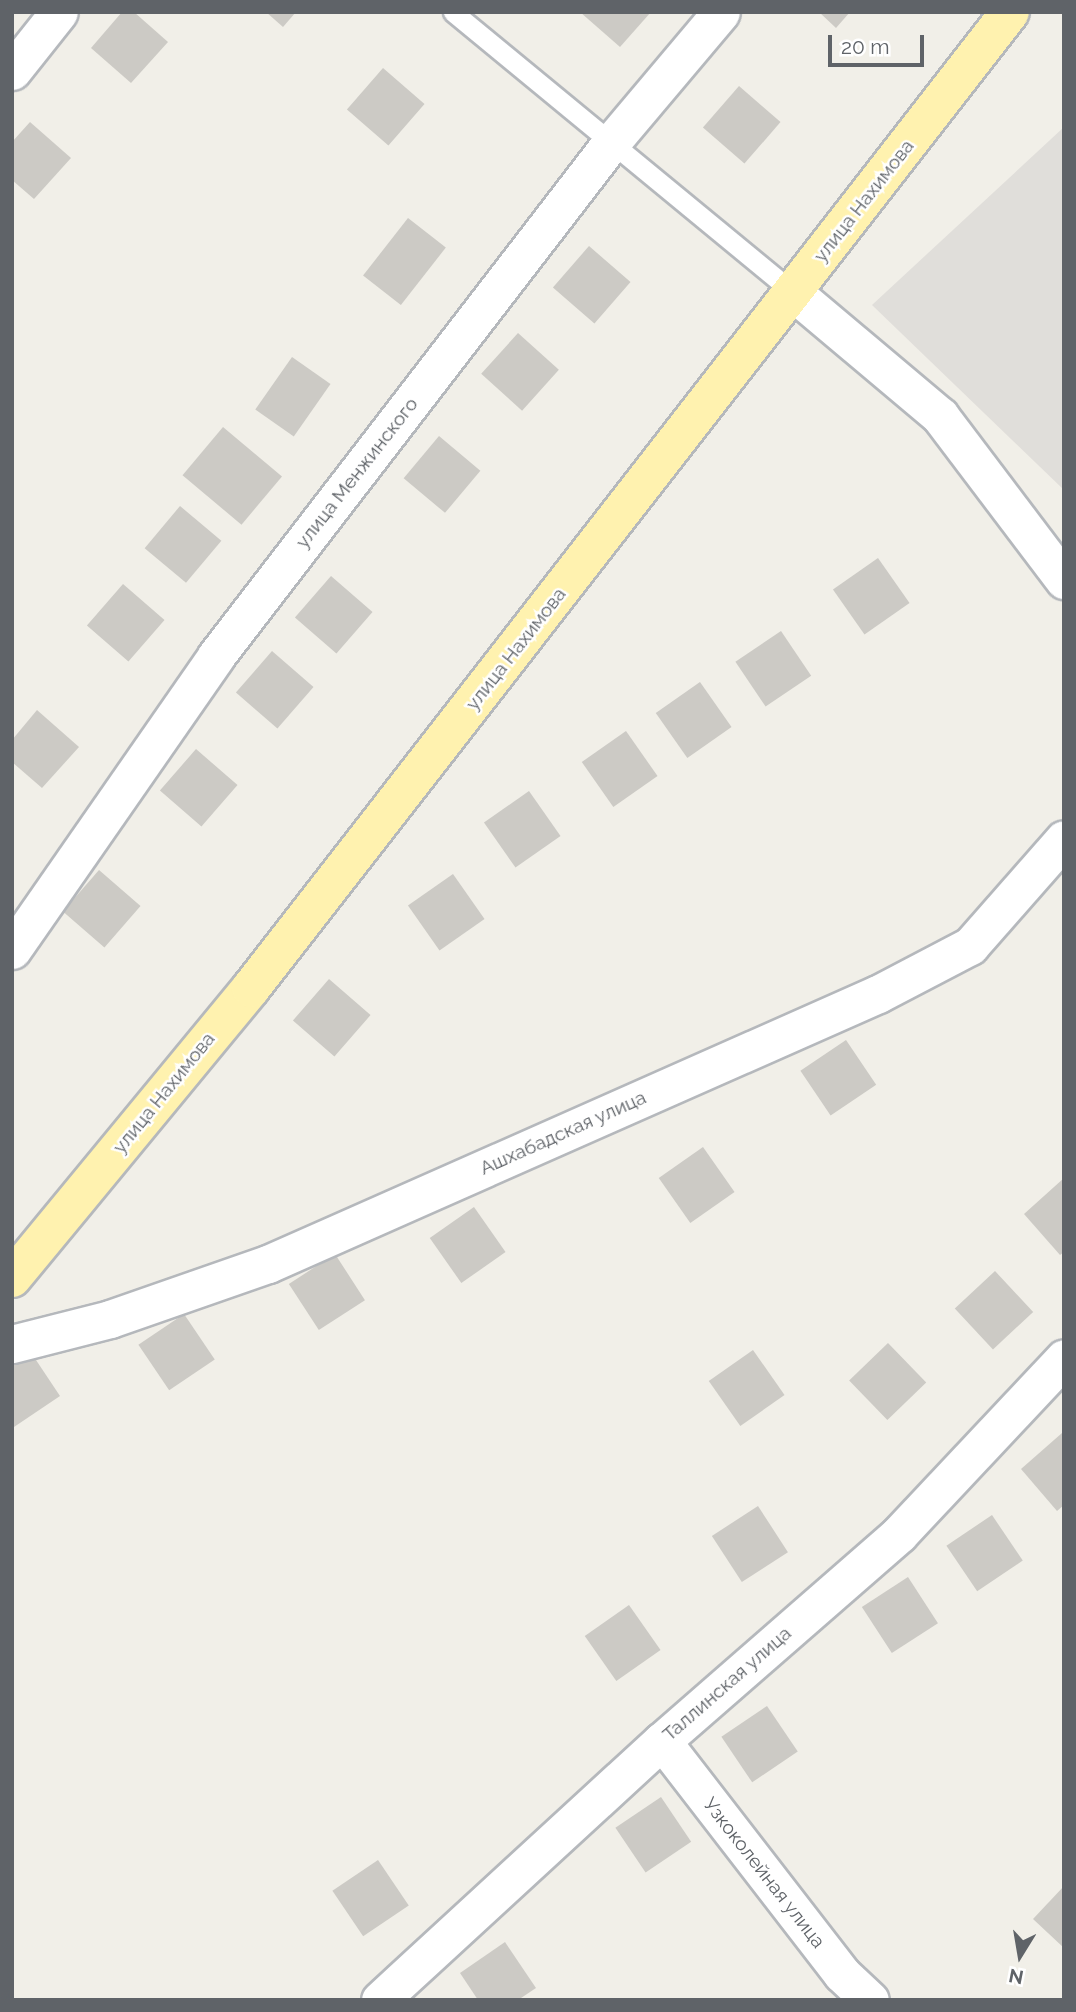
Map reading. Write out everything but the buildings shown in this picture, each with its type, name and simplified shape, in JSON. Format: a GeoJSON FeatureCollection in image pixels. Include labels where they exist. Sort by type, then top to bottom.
{"type":"FeatureCollection","features":[{"type":"Feature","properties":{"kind":"main road","name":"улица Нахимова"},"geometry":{"type":"LineString","coordinates":[[12,1278],[251,988],[1010,12]]}},
{"type":"Feature","properties":{"kind":"street"},"geometry":{"type":"LineString","coordinates":[[12,71],[59,12]]}},
{"type":"Feature","properties":{"kind":"street","name":"улица Менжинского"},"geometry":{"type":"LineString","coordinates":[[12,950],[216,656],[610,144],[721,12]]}},
{"type":"Feature","properties":{"kind":"street"},"geometry":{"type":"LineString","coordinates":[[794,293],[940,416],[1064,580]]}},
{"type":"Feature","properties":{"kind":"street","name":"Ашхабадская улица"},"geometry":{"type":"LineString","coordinates":[[12,1344],[110,1320],[268,1264],[878,993],[970,946],[1064,839]]}},
{"type":"Feature","properties":{"kind":"street","name":"Таллинская улица"},"geometry":{"type":"LineString","coordinates":[[380,2000],[662,1741],[899,1534],[1064,1358]]}},
{"type":"Feature","properties":{"kind":"street","name":"Узкоколейная улица"},"geometry":{"type":"LineString","coordinates":[[662,1741],[842,1974],[870,2000]]}},
{"type":"Feature","properties":{"kind":"lane"},"geometry":{"type":"LineString","coordinates":[[453,12],[794,293]]}},
{"type":"Feature","properties":{"kind":"shaded area"},"geometry":{"type":"Polygon","coordinates":[[[1064,127],[1064,490],[872,305],[1064,127]]]}}]}
